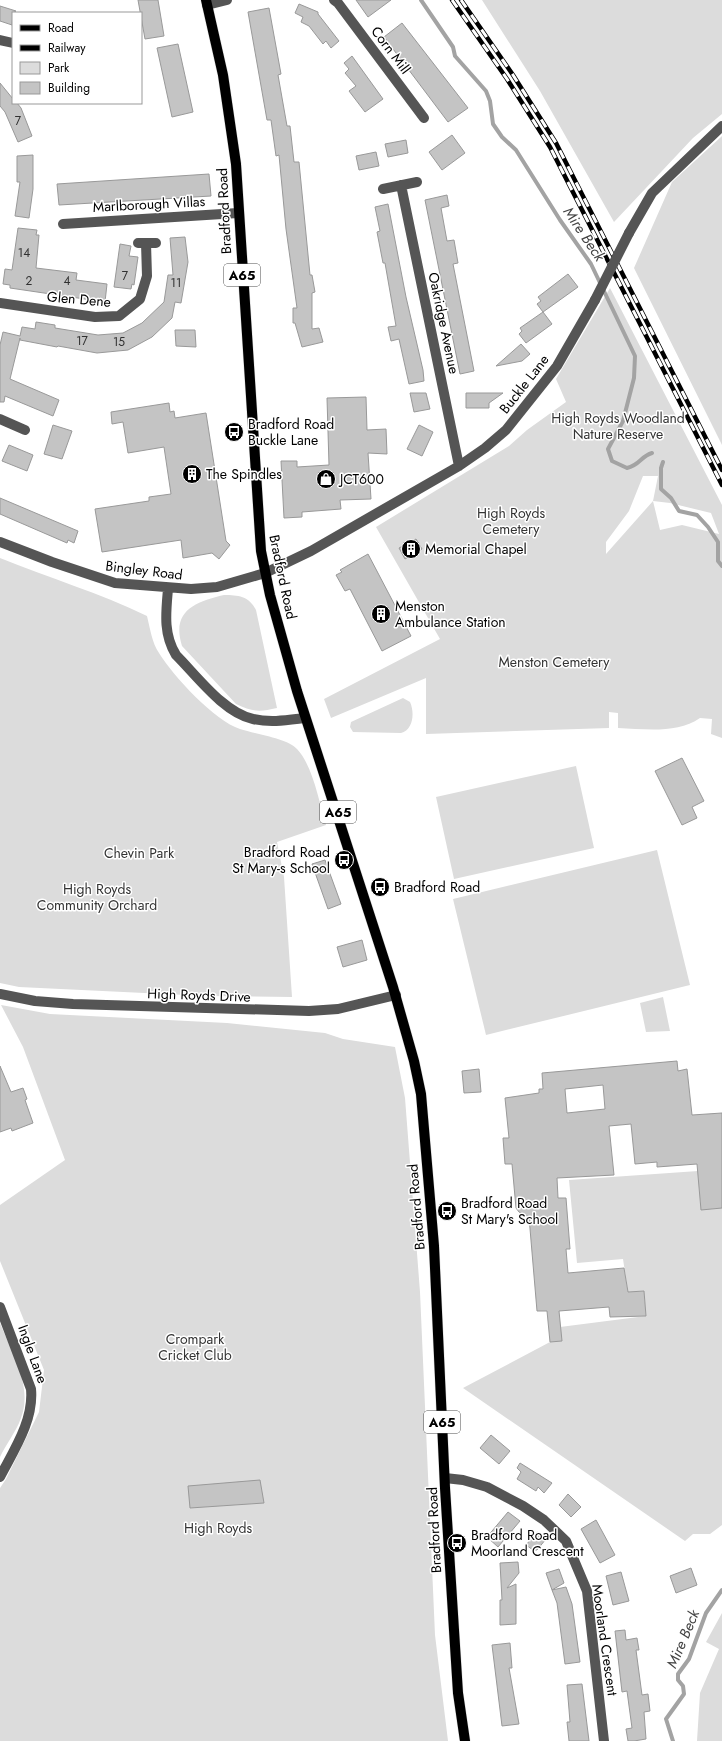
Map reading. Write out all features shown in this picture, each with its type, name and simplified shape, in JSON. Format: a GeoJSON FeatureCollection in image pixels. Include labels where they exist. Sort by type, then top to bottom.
{"type":"FeatureCollection","features":[{"type":"Feature","properties":{"kind":"main road","name":"Bradford Road"},"geometry":{"type":"LineString","coordinates":[[206,2],[223,75],[236,164],[259,539],[266,573],[306,718],[396,996],[414,1061],[421,1094],[434,1246],[445,1478],[458,1693],[465,1741]]}},
{"type":"Feature","properties":{"kind":"street"},"geometry":{"type":"LineString","coordinates":[[206,2],[227,0]]}},
{"type":"Feature","properties":{"kind":"street","name":"Corn Mill"},"geometry":{"type":"LineString","coordinates":[[334,0],[338,3],[424,118]]}},
{"type":"Feature","properties":{"kind":"street"},"geometry":{"type":"LineString","coordinates":[[0,40],[12,43]]}},
{"type":"Feature","properties":{"kind":"street","name":"Buckle Lane"},"geometry":{"type":"LineString","coordinates":[[266,573],[311,551],[459,466],[506,430],[557,366],[595,300],[629,233],[652,193],[722,126]]}},
{"type":"Feature","properties":{"kind":"street"},"geometry":{"type":"LineString","coordinates":[[383,189],[417,182]]}},
{"type":"Feature","properties":{"kind":"street","name":"Oakridge Avenue"},"geometry":{"type":"LineString","coordinates":[[401,185],[459,466]]}},
{"type":"Feature","properties":{"kind":"street","name":"Marlborough Villas"},"geometry":{"type":"LineString","coordinates":[[63,224],[238,213]]}},
{"type":"Feature","properties":{"kind":"street","name":"Glen Dene"},"geometry":{"type":"LineString","coordinates":[[0,303],[95,317],[119,316],[140,299],[147,276],[147,243]]}},
{"type":"Feature","properties":{"kind":"street"},"geometry":{"type":"LineString","coordinates":[[0,419],[26,430]]}},
{"type":"Feature","properties":{"kind":"street","name":"Bingley Road"},"geometry":{"type":"LineString","coordinates":[[0,542],[98,578],[115,582],[191,589],[217,587],[266,573]]}},
{"type":"Feature","properties":{"kind":"street"},"geometry":{"type":"LineString","coordinates":[[168,588],[166,621],[170,645],[176,654],[225,705],[253,719],[279,721],[306,718]]}},
{"type":"Feature","properties":{"kind":"street","name":"High Royds Drive"},"geometry":{"type":"LineString","coordinates":[[0,994],[35,1001],[73,1004],[309,1011],[338,1009],[396,996]]}},
{"type":"Feature","properties":{"kind":"street","name":"Ingle Lane"},"geometry":{"type":"LineString","coordinates":[[0,1307],[32,1389],[32,1400],[22,1436],[0,1477]]}},
{"type":"Feature","properties":{"kind":"street","name":"Moorland Crescent"},"geometry":{"type":"LineString","coordinates":[[445,1478],[463,1480],[493,1490],[523,1506],[544,1520],[566,1541],[587,1591],[604,1741]]}},
{"type":"Feature","properties":{"kind":"green space"},"geometry":{"type":"Polygon","coordinates":[[[482,0],[722,0],[722,114],[693,138],[614,222],[540,91],[482,0]]]}},
{"type":"Feature","properties":{"kind":"green space"},"geometry":{"type":"Polygon","coordinates":[[[722,136],[722,445],[634,268],[672,182],[722,136]]]}},
{"type":"Feature","properties":{"kind":"green space"},"geometry":{"type":"Polygon","coordinates":[[[610,288],[722,505],[722,738],[711,734],[712,719],[700,718],[691,723],[671,728],[618,728],[618,713],[609,712],[609,728],[426,734],[426,678],[331,718],[324,699],[440,639],[376,527],[509,446],[527,430],[566,402],[556,379],[610,288]],[[643,476],[629,511],[606,542],[606,554],[653,501],[658,476],[643,476]],[[653,501],[660,530],[682,525],[719,534],[711,513],[670,503],[653,501]]]}},
{"type":"Feature","properties":{"kind":"green space","name":"Chevin Park"},"geometry":{"type":"Polygon","coordinates":[[[0,558],[111,600],[147,616],[153,640],[165,663],[195,697],[207,708],[240,729],[292,745],[303,756],[315,785],[326,825],[277,842],[284,877],[292,997],[207,996],[19,987],[0,983],[0,558]]]}},
{"type":"Feature","properties":{"kind":"green space"},"geometry":{"type":"Polygon","coordinates":[[[224,595],[243,597],[253,605],[256,610],[277,708],[256,710],[247,709],[236,704],[182,646],[179,634],[183,616],[195,605],[224,595]]]}},
{"type":"Feature","properties":{"kind":"green space"},"geometry":{"type":"Polygon","coordinates":[[[403,698],[410,702],[413,716],[410,725],[405,731],[401,733],[353,732],[350,727],[351,722],[403,698]]]}},
{"type":"Feature","properties":{"kind":"green space"},"geometry":{"type":"Polygon","coordinates":[[[576,766],[594,848],[454,879],[436,797],[576,766]]]}},
{"type":"Feature","properties":{"kind":"green space"},"geometry":{"type":"Polygon","coordinates":[[[657,850],[690,985],[486,1035],[453,899],[657,850]]]}},
{"type":"Feature","properties":{"kind":"green space"},"geometry":{"type":"Polygon","coordinates":[[[663,997],[670,1031],[646,1032],[640,1003],[663,997]]]}},
{"type":"Feature","properties":{"kind":"green space","name":"High Royds"},"geometry":{"type":"Polygon","coordinates":[[[1,1005],[50,1014],[227,1023],[325,1033],[343,1039],[395,1047],[405,1098],[420,1292],[435,1635],[448,1741],[0,1741],[0,1488],[6,1479],[39,1412],[44,1370],[0,1261],[0,1205],[65,1160],[23,1047],[1,1005]]]}},
{"type":"Feature","properties":{"kind":"green space"},"geometry":{"type":"Polygon","coordinates":[[[698,1171],[701,1209],[722,1208],[722,1525],[710,1534],[693,1534],[685,1541],[463,1388],[550,1342],[561,1341],[560,1327],[646,1316],[644,1291],[628,1292],[623,1259],[577,1263],[569,1180],[698,1171]]]}},
{"type":"Feature","properties":{"kind":"green space"},"geometry":{"type":"Polygon","coordinates":[[[0,1323],[20,1370],[23,1382],[24,1406],[21,1418],[0,1457],[0,1323]]]}},
{"type":"Feature","properties":{"kind":"green space"},"geometry":{"type":"Polygon","coordinates":[[[722,1613],[722,1741],[697,1741],[700,1693],[719,1649],[706,1642],[722,1613]]]}},
{"type":"Feature","properties":{"kind":"building"},"geometry":{"type":"Polygon","coordinates":[[[138,0],[158,0],[164,36],[145,39],[142,12],[140,12],[138,0]]]}},
{"type":"Feature","properties":{"kind":"building"},"geometry":{"type":"Polygon","coordinates":[[[356,0],[391,0],[368,17],[356,0]]]}},
{"type":"Feature","properties":{"kind":"building"},"geometry":{"type":"Polygon","coordinates":[[[299,4],[318,12],[339,41],[331,48],[326,41],[323,44],[309,26],[301,22],[303,17],[295,13],[299,4]]]}},
{"type":"Feature","properties":{"kind":"building"},"geometry":{"type":"Polygon","coordinates":[[[0,6],[16,11],[12,12],[12,25],[0,21],[0,6]]]}},
{"type":"Feature","properties":{"kind":"building"},"geometry":{"type":"Polygon","coordinates":[[[269,8],[281,74],[278,75],[287,126],[290,126],[294,162],[299,162],[310,275],[312,275],[315,292],[312,293],[312,329],[319,328],[323,342],[302,347],[295,323],[293,323],[293,308],[297,308],[286,229],[279,155],[276,156],[271,120],[267,120],[248,12],[269,8]]]}},
{"type":"Feature","properties":{"kind":"building"},"geometry":{"type":"Polygon","coordinates":[[[402,23],[468,108],[448,122],[384,37],[402,23]]]}},
{"type":"Feature","properties":{"kind":"building"},"geometry":{"type":"Polygon","coordinates":[[[178,44],[193,112],[172,117],[157,48],[178,44]]]}},
{"type":"Feature","properties":{"kind":"building"},"geometry":{"type":"Polygon","coordinates":[[[352,56],[383,99],[365,112],[349,91],[356,86],[345,73],[349,69],[344,63],[352,56]]]}},
{"type":"Feature","properties":{"kind":"building"},"geometry":{"type":"Polygon","coordinates":[[[0,83],[12,98],[12,104],[18,104],[21,108],[32,136],[18,142],[5,112],[0,106],[0,83]]]}},
{"type":"Feature","properties":{"kind":"building"},"geometry":{"type":"Polygon","coordinates":[[[452,135],[465,153],[442,170],[429,152],[452,135]]]}},
{"type":"Feature","properties":{"kind":"building"},"geometry":{"type":"Polygon","coordinates":[[[406,140],[408,153],[388,157],[385,144],[406,140]]]}},
{"type":"Feature","properties":{"kind":"building"},"geometry":{"type":"Polygon","coordinates":[[[376,152],[379,166],[359,170],[356,156],[376,152]]]}},
{"type":"Feature","properties":{"kind":"building"},"geometry":{"type":"Polygon","coordinates":[[[33,155],[33,189],[29,218],[15,216],[20,182],[17,182],[17,156],[33,155]]]}},
{"type":"Feature","properties":{"kind":"building"},"geometry":{"type":"Polygon","coordinates":[[[209,174],[211,196],[59,205],[57,184],[209,174]]]}},
{"type":"Feature","properties":{"kind":"building"},"geometry":{"type":"Polygon","coordinates":[[[447,195],[449,206],[441,208],[447,241],[454,240],[458,263],[453,264],[474,371],[460,374],[425,200],[447,195]]]}},
{"type":"Feature","properties":{"kind":"building"},"geometry":{"type":"Polygon","coordinates":[[[388,204],[406,297],[423,370],[424,381],[409,384],[399,339],[391,341],[388,327],[396,326],[385,263],[383,263],[377,232],[380,231],[375,207],[388,204]]]}},
{"type":"Feature","properties":{"kind":"building"},"geometry":{"type":"Polygon","coordinates":[[[18,228],[37,230],[36,235],[39,235],[36,268],[77,273],[76,280],[107,284],[105,302],[10,288],[10,285],[3,284],[5,269],[12,270],[18,228]]]}},
{"type":"Feature","properties":{"kind":"building"},"geometry":{"type":"Polygon","coordinates":[[[185,237],[188,262],[181,303],[175,302],[172,318],[152,337],[128,350],[97,353],[20,340],[20,338],[10,379],[59,400],[53,416],[5,396],[4,402],[0,402],[0,345],[3,332],[20,336],[22,327],[35,329],[36,322],[55,325],[55,328],[98,335],[123,333],[142,323],[164,302],[168,275],[173,275],[170,238],[185,237]]]}},
{"type":"Feature","properties":{"kind":"building"},"geometry":{"type":"Polygon","coordinates":[[[120,244],[131,246],[129,256],[138,257],[134,285],[132,284],[131,289],[114,287],[120,244]]]}},
{"type":"Feature","properties":{"kind":"building"},"geometry":{"type":"Polygon","coordinates":[[[568,274],[578,287],[543,312],[537,304],[541,301],[538,297],[568,274]]]}},
{"type":"Feature","properties":{"kind":"building"},"geometry":{"type":"Polygon","coordinates":[[[543,312],[552,324],[526,343],[519,334],[522,331],[520,328],[543,312]]]}},
{"type":"Feature","properties":{"kind":"building"},"geometry":{"type":"Polygon","coordinates":[[[175,330],[195,330],[196,347],[176,346],[175,330]]]}},
{"type":"Feature","properties":{"kind":"building"},"geometry":{"type":"Polygon","coordinates":[[[521,344],[530,354],[522,361],[496,366],[521,344]]]}},
{"type":"Feature","properties":{"kind":"building"},"geometry":{"type":"Polygon","coordinates":[[[410,393],[426,393],[430,409],[414,412],[410,393]]]}},
{"type":"Feature","properties":{"kind":"building"},"geometry":{"type":"Polygon","coordinates":[[[466,393],[503,393],[489,403],[489,408],[466,408],[466,393]]]}},
{"type":"Feature","properties":{"kind":"building"},"geometry":{"type":"Polygon","coordinates":[[[366,397],[367,430],[386,429],[387,454],[368,453],[371,499],[340,500],[341,509],[302,512],[302,517],[284,518],[281,461],[297,461],[297,467],[329,465],[327,398],[366,397]]]}},
{"type":"Feature","properties":{"kind":"building","name":"The Spindles"},"geometry":{"type":"Polygon","coordinates":[[[169,403],[170,412],[174,411],[175,418],[206,413],[226,541],[230,545],[219,559],[212,553],[183,558],[181,540],[102,552],[95,509],[149,501],[149,497],[171,494],[164,447],[128,453],[123,422],[112,424],[111,412],[169,403]]]}},
{"type":"Feature","properties":{"kind":"building"},"geometry":{"type":"Polygon","coordinates":[[[53,425],[72,431],[62,459],[44,454],[53,425]]]}},
{"type":"Feature","properties":{"kind":"building"},"geometry":{"type":"Polygon","coordinates":[[[419,425],[433,432],[422,456],[407,449],[419,425]]]}},
{"type":"Feature","properties":{"kind":"building"},"geometry":{"type":"Polygon","coordinates":[[[9,445],[33,455],[27,471],[2,461],[9,445]]]}},
{"type":"Feature","properties":{"kind":"building"},"geometry":{"type":"Polygon","coordinates":[[[0,498],[78,531],[74,543],[68,540],[67,543],[0,514],[0,498]]]}},
{"type":"Feature","properties":{"kind":"building","name":"Memorial Chapel"},"geometry":{"type":"Polygon","coordinates":[[[416,539],[422,549],[405,559],[399,548],[416,539]]]}},
{"type":"Feature","properties":{"kind":"building","name":"Menston Ambulance Station"},"geometry":{"type":"Polygon","coordinates":[[[368,554],[411,636],[382,651],[350,589],[345,591],[336,575],[342,572],[340,570],[368,554]]]}},
{"type":"Feature","properties":{"kind":"building"},"geometry":{"type":"Polygon","coordinates":[[[682,758],[704,801],[692,807],[697,818],[682,825],[655,771],[682,758]]]}},
{"type":"Feature","properties":{"kind":"building"},"geometry":{"type":"Polygon","coordinates":[[[325,860],[341,904],[328,909],[312,864],[325,860]]]}},
{"type":"Feature","properties":{"kind":"building"},"geometry":{"type":"Polygon","coordinates":[[[362,940],[367,960],[343,967],[337,947],[362,940]]]}},
{"type":"Feature","properties":{"kind":"building"},"geometry":{"type":"Polygon","coordinates":[[[677,1061],[678,1071],[687,1069],[692,1115],[722,1113],[722,1208],[701,1210],[697,1164],[657,1167],[657,1162],[635,1164],[631,1124],[609,1126],[614,1175],[557,1178],[558,1198],[566,1198],[570,1249],[566,1249],[568,1273],[624,1268],[628,1292],[644,1291],[646,1316],[610,1317],[609,1307],[559,1311],[562,1341],[550,1342],[547,1311],[537,1311],[529,1217],[519,1212],[516,1208],[512,1164],[505,1164],[503,1138],[509,1138],[505,1098],[539,1093],[539,1089],[543,1089],[542,1073],[677,1061]],[[603,1085],[565,1089],[567,1113],[605,1109],[603,1085]]]}},
{"type":"Feature","properties":{"kind":"building"},"geometry":{"type":"Polygon","coordinates":[[[0,1066],[11,1092],[23,1088],[27,1099],[25,1100],[33,1123],[12,1131],[11,1128],[0,1132],[0,1066]]]}},
{"type":"Feature","properties":{"kind":"building"},"geometry":{"type":"Polygon","coordinates":[[[479,1069],[481,1092],[464,1093],[462,1071],[479,1069]]]}},
{"type":"Feature","properties":{"kind":"building"},"geometry":{"type":"Polygon","coordinates":[[[491,1435],[510,1451],[499,1464],[480,1448],[491,1435]]]}},
{"type":"Feature","properties":{"kind":"building"},"geometry":{"type":"Polygon","coordinates":[[[520,1463],[552,1483],[544,1493],[538,1487],[536,1491],[517,1479],[521,1472],[517,1468],[520,1463]]]}},
{"type":"Feature","properties":{"kind":"building"},"geometry":{"type":"Polygon","coordinates":[[[260,1480],[264,1503],[190,1508],[188,1486],[260,1480]]]}},
{"type":"Feature","properties":{"kind":"building"},"geometry":{"type":"Polygon","coordinates":[[[568,1494],[581,1507],[571,1517],[559,1505],[568,1494]]]}},
{"type":"Feature","properties":{"kind":"building"},"geometry":{"type":"Polygon","coordinates":[[[508,1512],[520,1521],[498,1547],[487,1537],[508,1512]]]}},
{"type":"Feature","properties":{"kind":"building"},"geometry":{"type":"Polygon","coordinates":[[[596,1520],[615,1555],[600,1563],[581,1529],[596,1520]]]}},
{"type":"Feature","properties":{"kind":"building"},"geometry":{"type":"Polygon","coordinates":[[[537,1532],[546,1539],[537,1550],[533,1550],[526,1545],[537,1532]]]}},
{"type":"Feature","properties":{"kind":"building"},"geometry":{"type":"Polygon","coordinates":[[[518,1562],[519,1573],[507,1588],[516,1584],[516,1624],[500,1625],[500,1600],[502,1600],[500,1563],[518,1562]]]}},
{"type":"Feature","properties":{"kind":"building"},"geometry":{"type":"Polygon","coordinates":[[[691,1568],[697,1585],[676,1593],[670,1576],[691,1568]]]}},
{"type":"Feature","properties":{"kind":"building"},"geometry":{"type":"Polygon","coordinates":[[[559,1569],[564,1583],[552,1590],[546,1573],[559,1569]]]}},
{"type":"Feature","properties":{"kind":"building"},"geometry":{"type":"Polygon","coordinates":[[[621,1572],[629,1601],[613,1605],[606,1576],[621,1572]]]}},
{"type":"Feature","properties":{"kind":"building"},"geometry":{"type":"Polygon","coordinates":[[[566,1587],[572,1604],[580,1662],[565,1664],[557,1603],[552,1590],[566,1587]]]}},
{"type":"Feature","properties":{"kind":"building"},"geometry":{"type":"Polygon","coordinates":[[[625,1630],[626,1640],[637,1638],[639,1650],[636,1650],[642,1695],[648,1694],[650,1711],[644,1712],[646,1739],[634,1741],[628,1741],[626,1729],[632,1728],[627,1691],[622,1692],[615,1631],[625,1630]]]}},
{"type":"Feature","properties":{"kind":"building"},"geometry":{"type":"Polygon","coordinates":[[[510,1643],[512,1668],[509,1668],[519,1724],[502,1726],[492,1645],[510,1643]]]}},
{"type":"Feature","properties":{"kind":"building"},"geometry":{"type":"Polygon","coordinates":[[[582,1684],[589,1741],[569,1741],[567,1722],[570,1722],[567,1685],[582,1684]]]}},
{"type":"Feature","properties":{"kind":"waterway","name":"Mire Beck"},"geometry":{"type":"LineString","coordinates":[[421,0],[453,47],[455,56],[486,91],[490,101],[493,124],[502,137],[516,150],[560,220],[591,264],[635,356],[634,378],[623,421],[608,449],[612,461],[627,468],[635,465],[645,456],[652,453]]}},
{"type":"Feature","properties":{"kind":"waterway","name":"Mire Beck"},"geometry":{"type":"LineString","coordinates":[[663,462],[661,468],[661,489],[671,498],[679,511],[697,515],[708,527],[718,542],[718,561],[722,566]]}},
{"type":"Feature","properties":{"kind":"waterway","name":"Mire Beck"},"geometry":{"type":"LineString","coordinates":[[673,1741],[666,1719],[684,1694],[683,1686],[678,1680],[678,1674],[689,1659],[706,1613],[722,1590]]}},
{"type":"Feature","properties":{"kind":"railway"},"geometry":{"type":"LineString","coordinates":[[452,0],[507,79],[550,147],[722,485]]}},
{"type":"Feature","properties":{"kind":"railway"},"geometry":{"type":"LineString","coordinates":[[461,0],[513,75],[556,143],[722,470]]}},
{"type":"Feature","properties":{"kind":"place","name":"Bradford Road Buckle Lane"},"geometry":{"type":"Point","coordinates":[234,432]}},
{"type":"Feature","properties":{"kind":"place","name":"The Spindles"},"geometry":{"type":"Point","coordinates":[192,474]}},
{"type":"Feature","properties":{"kind":"place","name":"JCT600"},"geometry":{"type":"Point","coordinates":[326,479]}},
{"type":"Feature","properties":{"kind":"place","name":"Memorial Chapel"},"geometry":{"type":"Point","coordinates":[411,549]}},
{"type":"Feature","properties":{"kind":"place","name":"Menston Ambulance Station"},"geometry":{"type":"Point","coordinates":[381,614]}},
{"type":"Feature","properties":{"kind":"place","name":"Bradford Road St Mary-s School"},"geometry":{"type":"Point","coordinates":[344,860]}},
{"type":"Feature","properties":{"kind":"place","name":"Bradford Road"},"geometry":{"type":"Point","coordinates":[380,887]}},
{"type":"Feature","properties":{"kind":"place","name":"Bradford Road St Mary's School"},"geometry":{"type":"Point","coordinates":[447,1211]}},
{"type":"Feature","properties":{"kind":"place","name":"Bradford Road Moorland Crescent"},"geometry":{"type":"Point","coordinates":[457,1543]}},
{"type":"Feature","properties":{"kind":"park label","name":"High Royds Woodland Nature Reserve"},"geometry":{"type":"Point","coordinates":[618,426]}},
{"type":"Feature","properties":{"kind":"park label","name":"High Royds Cemetery"},"geometry":{"type":"Point","coordinates":[511,522]}},
{"type":"Feature","properties":{"kind":"park label","name":"Menston Cemetery"},"geometry":{"type":"Point","coordinates":[554,662]}},
{"type":"Feature","properties":{"kind":"park label","name":"High Royds Community Orchard"},"geometry":{"type":"Point","coordinates":[97,898]}},
{"type":"Feature","properties":{"kind":"park label","name":"Crompark Cricket Club"},"geometry":{"type":"Point","coordinates":[195,1348]}}]}
